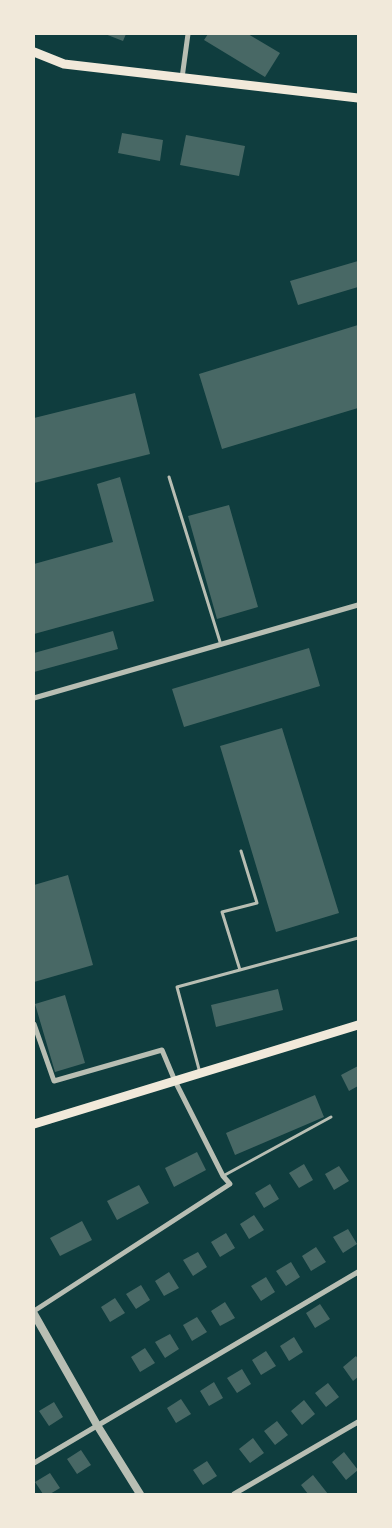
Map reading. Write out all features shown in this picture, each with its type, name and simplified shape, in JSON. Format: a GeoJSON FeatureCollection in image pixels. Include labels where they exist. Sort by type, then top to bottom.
{"type":"FeatureCollection","features":[{"type":"Feature","properties":{"kind":"main road"},"geometry":{"type":"LineString","coordinates":[[34,52],[64,64],[358,98]]}},
{"type":"Feature","properties":{"kind":"main road"},"geometry":{"type":"LineString","coordinates":[[34,1124],[358,1025]]}},
{"type":"Feature","properties":{"kind":"street"},"geometry":{"type":"LineString","coordinates":[[182,78],[188,34]]}},
{"type":"Feature","properties":{"kind":"street"},"geometry":{"type":"LineString","coordinates":[[34,698],[358,605]]}},
{"type":"Feature","properties":{"kind":"street"},"geometry":{"type":"LineString","coordinates":[[34,1024],[54,1081],[162,1050],[175,1081],[223,1176],[230,1184],[34,1312],[97,1425],[140,1494]]}},
{"type":"Feature","properties":{"kind":"street"},"geometry":{"type":"LineString","coordinates":[[34,1463],[358,1272]]}},
{"type":"Feature","properties":{"kind":"street"},"geometry":{"type":"LineString","coordinates":[[234,1494],[358,1422]]}},
{"type":"Feature","properties":{"kind":"lane"},"geometry":{"type":"LineString","coordinates":[[169,477],[221,645]]}},
{"type":"Feature","properties":{"kind":"lane"},"geometry":{"type":"LineString","coordinates":[[240,970],[222,912],[257,903],[241,851]]}},
{"type":"Feature","properties":{"kind":"lane"},"geometry":{"type":"LineString","coordinates":[[200,1073],[177,986],[358,938]]}},
{"type":"Feature","properties":{"kind":"lane"},"geometry":{"type":"LineString","coordinates":[[223,1176],[332,1117]]}},
{"type":"Feature","properties":{"kind":"building"},"geometry":{"type":"Polygon","coordinates":[[[105,34],[126,34],[123,41],[105,34]]]}},
{"type":"Feature","properties":{"kind":"building"},"geometry":{"type":"Polygon","coordinates":[[[208,34],[248,34],[280,53],[265,77],[204,40],[208,34]]]}},
{"type":"Feature","properties":{"kind":"building"},"geometry":{"type":"Polygon","coordinates":[[[122,133],[163,140],[160,161],[118,153],[122,133]]]}},
{"type":"Feature","properties":{"kind":"building"},"geometry":{"type":"Polygon","coordinates":[[[186,135],[245,146],[239,176],[180,165],[186,135]]]}},
{"type":"Feature","properties":{"kind":"building"},"geometry":{"type":"Polygon","coordinates":[[[358,261],[358,287],[298,305],[290,281],[358,261]]]}},
{"type":"Feature","properties":{"kind":"building"},"geometry":{"type":"Polygon","coordinates":[[[358,325],[358,408],[222,449],[199,374],[358,325]]]}},
{"type":"Feature","properties":{"kind":"building"},"geometry":{"type":"Polygon","coordinates":[[[135,393],[150,454],[34,483],[34,418],[135,393]]]}},
{"type":"Feature","properties":{"kind":"building"},"geometry":{"type":"Polygon","coordinates":[[[120,477],[154,601],[34,634],[34,564],[113,542],[97,484],[120,477]]]}},
{"type":"Feature","properties":{"kind":"building"},"geometry":{"type":"Polygon","coordinates":[[[229,505],[258,607],[217,619],[188,516],[229,505]]]}},
{"type":"Feature","properties":{"kind":"building"},"geometry":{"type":"Polygon","coordinates":[[[113,631],[118,649],[34,672],[34,653],[113,631]]]}},
{"type":"Feature","properties":{"kind":"building"},"geometry":{"type":"Polygon","coordinates":[[[309,648],[320,686],[184,727],[172,689],[309,648]]]}},
{"type":"Feature","properties":{"kind":"building"},"geometry":{"type":"Polygon","coordinates":[[[282,728],[339,913],[276,932],[220,746],[282,728]]]}},
{"type":"Feature","properties":{"kind":"building"},"geometry":{"type":"Polygon","coordinates":[[[68,875],[93,965],[34,982],[34,885],[68,875]]]}},
{"type":"Feature","properties":{"kind":"building"},"geometry":{"type":"Polygon","coordinates":[[[278,989],[283,1010],[216,1027],[211,1005],[278,989]]]}},
{"type":"Feature","properties":{"kind":"building"},"geometry":{"type":"Polygon","coordinates":[[[65,995],[85,1063],[55,1072],[35,1004],[65,995]]]}},
{"type":"Feature","properties":{"kind":"building"},"geometry":{"type":"Polygon","coordinates":[[[358,1066],[358,1086],[349,1091],[341,1075],[358,1066]]]}},
{"type":"Feature","properties":{"kind":"building"},"geometry":{"type":"Polygon","coordinates":[[[315,1095],[324,1117],[235,1155],[226,1133],[315,1095]]]}},
{"type":"Feature","properties":{"kind":"building"},"geometry":{"type":"Polygon","coordinates":[[[197,1152],[206,1170],[174,1187],[165,1168],[197,1152]]]}},
{"type":"Feature","properties":{"kind":"building"},"geometry":{"type":"Polygon","coordinates":[[[304,1164],[313,1180],[299,1188],[289,1173],[304,1164]]]}},
{"type":"Feature","properties":{"kind":"building"},"geometry":{"type":"Polygon","coordinates":[[[339,1166],[349,1181],[334,1190],[325,1174],[339,1166]]]}},
{"type":"Feature","properties":{"kind":"building"},"geometry":{"type":"Polygon","coordinates":[[[270,1184],[279,1199],[264,1208],[255,1193],[270,1184]]]}},
{"type":"Feature","properties":{"kind":"building"},"geometry":{"type":"Polygon","coordinates":[[[139,1185],[149,1203],[117,1220],[107,1201],[139,1185]]]}},
{"type":"Feature","properties":{"kind":"building"},"geometry":{"type":"Polygon","coordinates":[[[254,1215],[264,1230],[249,1239],[240,1224],[254,1215]]]}},
{"type":"Feature","properties":{"kind":"building"},"geometry":{"type":"Polygon","coordinates":[[[82,1221],[92,1240],[60,1256],[50,1238],[82,1221]]]}},
{"type":"Feature","properties":{"kind":"building"},"geometry":{"type":"Polygon","coordinates":[[[348,1229],[357,1244],[343,1253],[333,1237],[348,1229]]]}},
{"type":"Feature","properties":{"kind":"building"},"geometry":{"type":"Polygon","coordinates":[[[226,1233],[235,1248],[220,1257],[211,1242],[226,1233]]]}},
{"type":"Feature","properties":{"kind":"building"},"geometry":{"type":"Polygon","coordinates":[[[316,1247],[326,1262],[311,1271],[302,1256],[316,1247]]]}},
{"type":"Feature","properties":{"kind":"building"},"geometry":{"type":"Polygon","coordinates":[[[198,1252],[207,1267],[193,1276],[183,1260],[198,1252]]]}},
{"type":"Feature","properties":{"kind":"building"},"geometry":{"type":"Polygon","coordinates":[[[291,1262],[300,1277],[286,1286],[276,1271],[291,1262]]]}},
{"type":"Feature","properties":{"kind":"building"},"geometry":{"type":"Polygon","coordinates":[[[169,1272],[179,1288],[164,1296],[155,1281],[169,1272]]]}},
{"type":"Feature","properties":{"kind":"building"},"geometry":{"type":"Polygon","coordinates":[[[266,1277],[275,1292],[261,1301],[251,1286],[266,1277]]]}},
{"type":"Feature","properties":{"kind":"building"},"geometry":{"type":"Polygon","coordinates":[[[141,1285],[150,1300],[136,1309],[126,1294],[141,1285]]]}},
{"type":"Feature","properties":{"kind":"building"},"geometry":{"type":"Polygon","coordinates":[[[115,1298],[125,1313],[110,1322],[101,1307],[115,1298]]]}},
{"type":"Feature","properties":{"kind":"building"},"geometry":{"type":"Polygon","coordinates":[[[225,1302],[235,1318],[220,1326],[211,1311],[225,1302]]]}},
{"type":"Feature","properties":{"kind":"building"},"geometry":{"type":"Polygon","coordinates":[[[320,1304],[330,1319],[315,1328],[306,1313],[320,1304]]]}},
{"type":"Feature","properties":{"kind":"building"},"geometry":{"type":"Polygon","coordinates":[[[197,1317],[207,1332],[192,1341],[183,1325],[197,1317]]]}},
{"type":"Feature","properties":{"kind":"building"},"geometry":{"type":"Polygon","coordinates":[[[170,1334],[179,1349],[165,1358],[155,1342],[170,1334]]]}},
{"type":"Feature","properties":{"kind":"building"},"geometry":{"type":"Polygon","coordinates":[[[294,1337],[303,1352],[289,1361],[280,1346],[294,1337]]]}},
{"type":"Feature","properties":{"kind":"building"},"geometry":{"type":"Polygon","coordinates":[[[145,1348],[155,1363],[140,1372],[131,1357],[145,1348]]]}},
{"type":"Feature","properties":{"kind":"building"},"geometry":{"type":"Polygon","coordinates":[[[266,1351],[276,1366],[261,1375],[252,1360],[266,1351]]]}},
{"type":"Feature","properties":{"kind":"building"},"geometry":{"type":"Polygon","coordinates":[[[356,1356],[358,1359],[358,1377],[353,1381],[343,1367],[356,1356]]]}},
{"type":"Feature","properties":{"kind":"building"},"geometry":{"type":"Polygon","coordinates":[[[242,1369],[251,1384],[237,1393],[227,1378],[242,1369]]]}},
{"type":"Feature","properties":{"kind":"building"},"geometry":{"type":"Polygon","coordinates":[[[214,1382],[223,1398],[209,1406],[200,1391],[214,1382]]]}},
{"type":"Feature","properties":{"kind":"building"},"geometry":{"type":"Polygon","coordinates":[[[328,1383],[339,1397],[326,1407],[315,1393],[328,1383]]]}},
{"type":"Feature","properties":{"kind":"building"},"geometry":{"type":"Polygon","coordinates":[[[181,1399],[191,1414],[176,1423],[167,1408],[181,1399]]]}},
{"type":"Feature","properties":{"kind":"building"},"geometry":{"type":"Polygon","coordinates":[[[304,1400],[315,1414],[302,1425],[291,1411],[304,1400]]]}},
{"type":"Feature","properties":{"kind":"building"},"geometry":{"type":"Polygon","coordinates":[[[54,1402],[63,1417],[49,1426],[39,1411],[54,1402]]]}},
{"type":"Feature","properties":{"kind":"building"},"geometry":{"type":"Polygon","coordinates":[[[277,1421],[288,1435],[275,1445],[264,1431],[277,1421]]]}},
{"type":"Feature","properties":{"kind":"building"},"geometry":{"type":"Polygon","coordinates":[[[253,1438],[264,1453],[250,1463],[239,1449],[253,1438]]]}},
{"type":"Feature","properties":{"kind":"building"},"geometry":{"type":"Polygon","coordinates":[[[81,1450],[91,1465],[77,1474],[67,1459],[81,1450]]]}},
{"type":"Feature","properties":{"kind":"building"},"geometry":{"type":"Polygon","coordinates":[[[344,1452],[358,1470],[346,1480],[332,1462],[344,1452]]]}},
{"type":"Feature","properties":{"kind":"building"},"geometry":{"type":"Polygon","coordinates":[[[207,1461],[217,1476],[203,1485],[193,1470],[207,1461]]]}},
{"type":"Feature","properties":{"kind":"building"},"geometry":{"type":"Polygon","coordinates":[[[50,1473],[60,1488],[50,1494],[43,1494],[35,1482],[50,1473]]]}},
{"type":"Feature","properties":{"kind":"building"},"geometry":{"type":"Polygon","coordinates":[[[313,1475],[328,1494],[308,1494],[301,1485],[313,1475]]]}}]}
